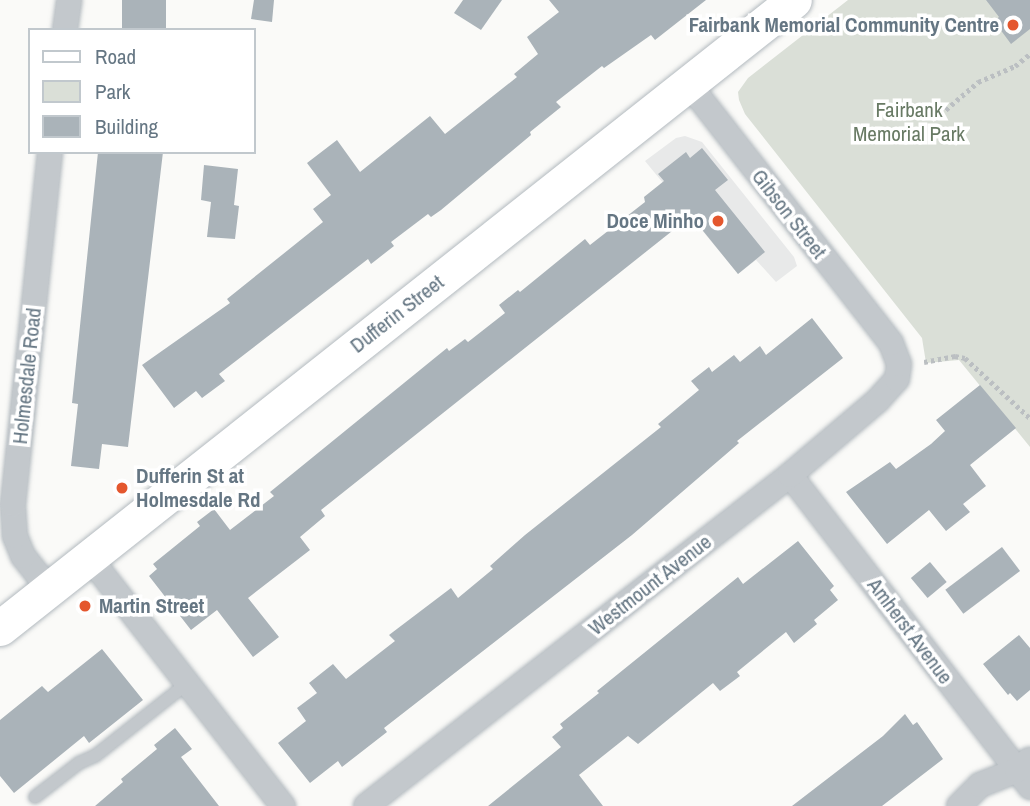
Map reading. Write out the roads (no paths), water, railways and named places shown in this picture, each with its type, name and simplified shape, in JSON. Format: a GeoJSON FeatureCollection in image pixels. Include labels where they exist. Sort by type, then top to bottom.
{"type":"FeatureCollection","features":[{"type":"Feature","properties":{"kind":"main road","name":"Dufferin Street"},"geometry":{"type":"LineString","coordinates":[[0,628],[794,0]]}},
{"type":"Feature","properties":{"kind":"street"},"geometry":{"type":"LineString","coordinates":[[65,28],[69,0]]}},
{"type":"Feature","properties":{"kind":"street","name":"Gibson Street"},"geometry":{"type":"LineString","coordinates":[[688,83],[891,344]]}},
{"type":"Feature","properties":{"kind":"street","name":"Holmesdale Road"},"geometry":{"type":"LineString","coordinates":[[50,154],[13,504],[15,536],[23,556],[50,589]]}},
{"type":"Feature","properties":{"kind":"street","name":"Westmount Avenue"},"geometry":{"type":"LineString","coordinates":[[366,806],[790,475],[890,388],[897,379],[899,364],[891,344]]}},
{"type":"Feature","properties":{"kind":"street","name":"Amherst Avenue"},"geometry":{"type":"LineString","coordinates":[[790,475],[1026,772]]}},
{"type":"Feature","properties":{"kind":"street"},"geometry":{"type":"LineString","coordinates":[[89,557],[283,806]]}},
{"type":"Feature","properties":{"kind":"street"},"geometry":{"type":"LineString","coordinates":[[959,806],[980,785],[1026,772]]}},
{"type":"Feature","properties":{"kind":"lane"},"geometry":{"type":"LineString","coordinates":[[35,797],[79,763],[95,756],[189,682]]}},
{"type":"Feature","properties":{"kind":"place","name":"Fairbank Memorial Community Centre"},"geometry":{"type":"Point","coordinates":[1013,25]}},
{"type":"Feature","properties":{"kind":"place","name":"Doce Minho"},"geometry":{"type":"Point","coordinates":[718,221]}},
{"type":"Feature","properties":{"kind":"place","name":"Dufferin St at Holmesdale Rd"},"geometry":{"type":"Point","coordinates":[122,488]}},
{"type":"Feature","properties":{"kind":"place","name":"Martin Street"},"geometry":{"type":"Point","coordinates":[85,606]}},
{"type":"Feature","properties":{"kind":"park label","name":"Fairbank Memorial Park"},"geometry":{"type":"Point","coordinates":[909,122]}}]}
